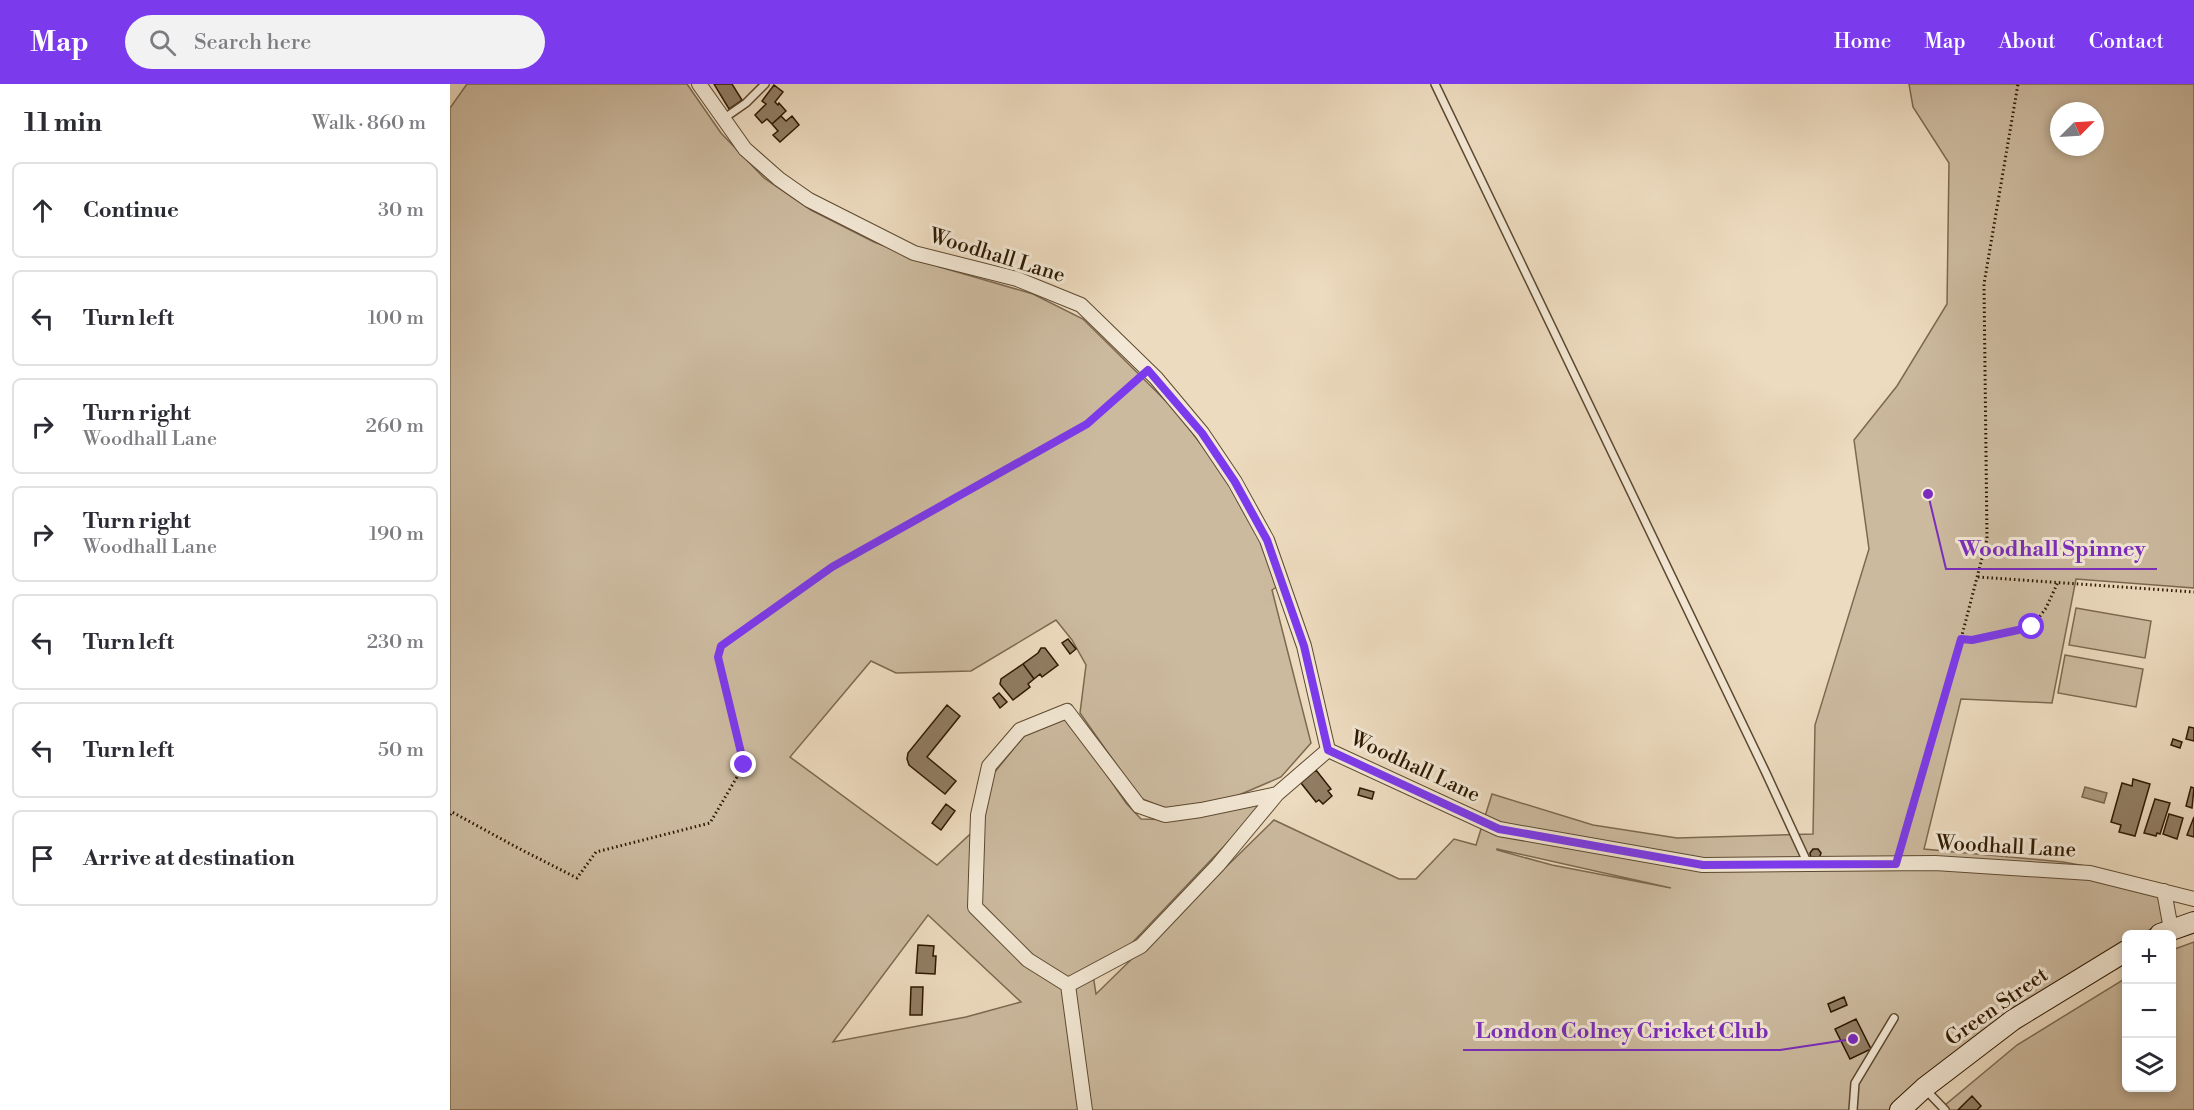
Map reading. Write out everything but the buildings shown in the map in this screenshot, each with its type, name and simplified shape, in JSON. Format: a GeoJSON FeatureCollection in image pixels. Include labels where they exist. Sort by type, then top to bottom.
{"type":"FeatureCollection","features":[{"type":"Feature","properties":{"kind":"main road"},"geometry":{"type":"LineString","coordinates":[[2172,930],[2194,922]]}},
{"type":"Feature","properties":{"kind":"main road","name":"Green Street"},"geometry":{"type":"LineString","coordinates":[[1900,1110],[2013,1020],[2122,954]]}},
{"type":"Feature","properties":{"kind":"street","name":"Woodhall Lane"},"geometry":{"type":"LineString","coordinates":[[699,84],[746,149],[779,179],[809,200],[914,252],[1017,279],[1081,305],[1148,370],[1202,433],[1235,482],[1267,540],[1304,646],[1328,750],[1499,829],[1703,865],[1935,863],[2090,873],[2194,899]]}},
{"type":"Feature","properties":{"kind":"street"},"geometry":{"type":"LineString","coordinates":[[1068,985],[1028,960],[975,907],[978,814],[989,766],[1020,730],[1067,711],[1139,806],[1165,815],[1277,794]]}},
{"type":"Feature","properties":{"kind":"street"},"geometry":{"type":"LineString","coordinates":[[1068,985],[1141,946],[1218,865],[1277,794],[1328,750]]}},
{"type":"Feature","properties":{"kind":"street"},"geometry":{"type":"LineString","coordinates":[[2164,891],[2166,930]]}},
{"type":"Feature","properties":{"kind":"street"},"geometry":{"type":"LineString","coordinates":[[1068,985],[1085,1110]]}},
{"type":"Feature","properties":{"kind":"lane"},"geometry":{"type":"LineString","coordinates":[[723,120],[746,103],[765,84]]}},
{"type":"Feature","properties":{"kind":"lane"},"geometry":{"type":"LineString","coordinates":[[1435,84],[1809,864]]}},
{"type":"Feature","properties":{"kind":"lane"},"geometry":{"type":"LineString","coordinates":[[1852,1110],[1855,1083],[1894,1018]]}},
{"type":"Feature","properties":{"kind":"lane"},"geometry":{"type":"LineString","coordinates":[[1924,1089],[1945,1110]]}},
{"type":"Feature","properties":{"kind":"path"},"geometry":{"type":"LineString","coordinates":[[1896,864],[1961,639],[1987,539],[1984,284],[2018,84]]}},
{"type":"Feature","properties":{"kind":"path"},"geometry":{"type":"LineString","coordinates":[[450,815],[452,812],[577,878],[596,852],[710,823],[744,765],[718,657],[721,646],[832,567],[1087,424],[1148,370]]}},
{"type":"Feature","properties":{"kind":"path"},"geometry":{"type":"LineString","coordinates":[[1978,577],[2194,592]]}},
{"type":"Feature","properties":{"kind":"path"},"geometry":{"type":"LineString","coordinates":[[1961,639],[1972,640],[2032,627],[2046,608],[2058,582]]}},
{"type":"Feature","properties":{"kind":"shaded area"},"geometry":{"type":"Polygon","coordinates":[[[467,84],[687,84],[721,133],[764,178],[811,210],[874,242],[940,267],[1033,294],[1083,319],[1176,411],[1229,482],[1258,533],[1278,586],[1272,590],[1311,743],[1281,777],[1232,798],[1167,809],[1140,798],[1080,713],[1086,665],[1072,640],[1056,620],[971,671],[896,673],[871,661],[790,757],[937,865],[983,822],[994,773],[1024,736],[1068,718],[1126,803],[1141,819],[1180,820],[1268,800],[1131,944],[1092,968],[1096,994],[1274,820],[1399,879],[1416,879],[1454,839],[1476,845],[1492,794],[1593,825],[1677,838],[1813,834],[1815,725],[1869,549],[1854,440],[1897,386],[1947,304],[1949,163],[1913,107],[1909,84],[2194,84],[2194,588],[2076,579],[2052,703],[1961,699],[1924,849],[2063,862],[2096,868],[2159,894],[2167,920],[2149,930],[2122,930],[2122,946],[1892,1110],[450,1110],[450,108],[467,84]],[[1497,849],[1552,865],[1671,888],[1497,849]],[[928,915],[833,1042],[966,1017],[1021,1002],[928,915]]]}},
{"type":"Feature","properties":{"kind":"shaded area"},"geometry":{"type":"Polygon","coordinates":[[[2076,608],[2151,621],[2145,658],[2069,645],[2076,608]]]}},
{"type":"Feature","properties":{"kind":"shaded area"},"geometry":{"type":"Polygon","coordinates":[[[2065,655],[2143,669],[2136,707],[2058,693],[2065,655]]]}},
{"type":"Feature","properties":{"kind":"shaded area"},"geometry":{"type":"Polygon","coordinates":[[[2085,787],[2107,793],[2104,803],[2082,797],[2085,787]]]}},
{"type":"Feature","properties":{"kind":"shaded area"},"geometry":{"type":"Polygon","coordinates":[[[2194,942],[2194,1110],[1939,1110],[2017,1045],[2122,980],[2122,1092],[2176,1092],[2176,949],[2194,942]]]}},
{"type":"Feature","properties":{"kind":"place","name":"Woodhall Spinney"},"geometry":{"type":"Point","coordinates":[1928,494]}},
{"type":"Feature","properties":{"kind":"place","name":"London Colney Cricket Club"},"geometry":{"type":"Point","coordinates":[1853,1039]}},
{"type":"Feature","properties":{"kind":"route"},"geometry":{"type":"LineString","coordinates":[[744,765],[718,657],[721,646],[832,567],[1087,424],[1148,370],[1202,433],[1235,482],[1267,540],[1304,646],[1328,750],[1499,829],[1703,865],[1896,864],[1961,639],[1972,640],[2032,627]]}}]}
